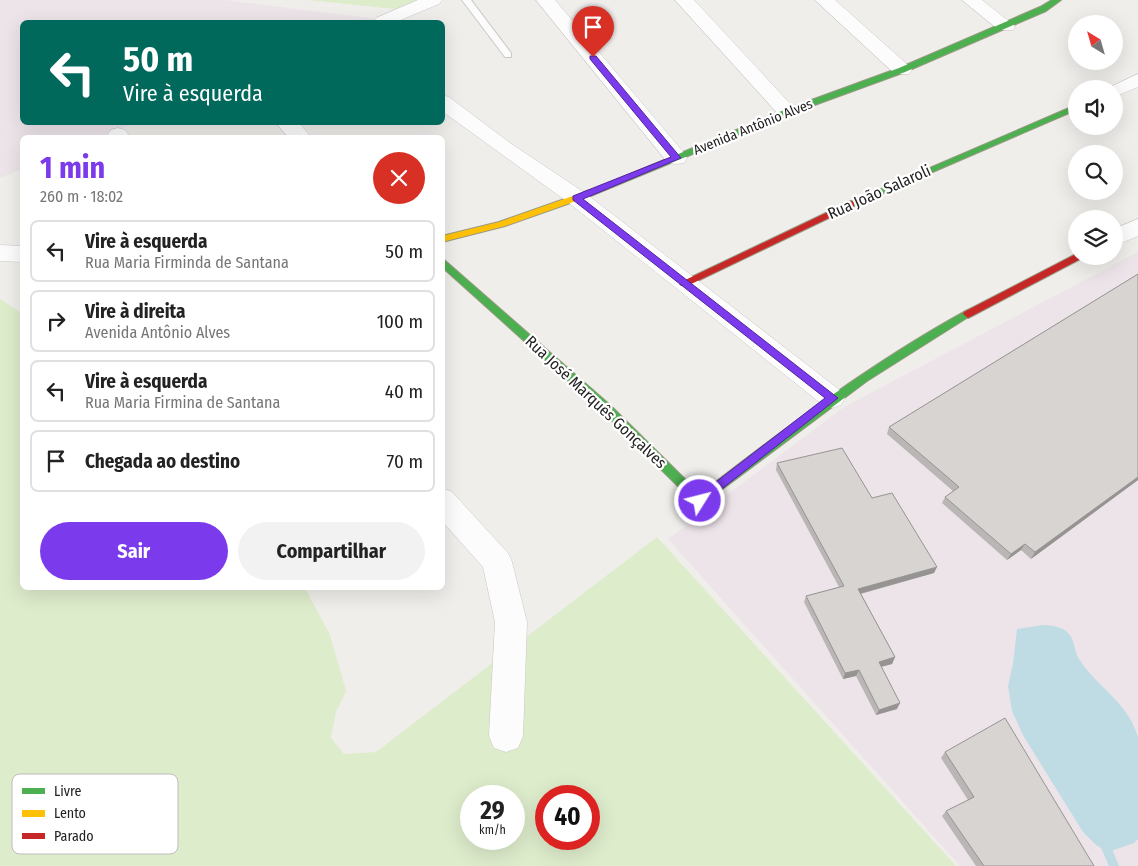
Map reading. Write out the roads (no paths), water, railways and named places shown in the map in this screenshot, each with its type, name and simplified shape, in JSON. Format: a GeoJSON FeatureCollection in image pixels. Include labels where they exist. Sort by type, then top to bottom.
{"type":"FeatureCollection","features":[{"type":"Feature","properties":{"kind":"street"},"geometry":{"type":"LineString","coordinates":[[387,20],[433,0]]}},
{"type":"Feature","properties":{"kind":"street"},"geometry":{"type":"LineString","coordinates":[[545,0],[676,158]]}},
{"type":"Feature","properties":{"kind":"street"},"geometry":{"type":"LineString","coordinates":[[684,0],[787,112]]}},
{"type":"Feature","properties":{"kind":"street"},"geometry":{"type":"LineString","coordinates":[[824,0],[902,70]]}},
{"type":"Feature","properties":{"kind":"street"},"geometry":{"type":"LineString","coordinates":[[971,0],[1006,26]]}},
{"type":"Feature","properties":{"kind":"street","name":"Avenida Antônio Alves"},"geometry":{"type":"LineString","coordinates":[[445,238],[502,224],[577,198],[787,112],[902,70],[1006,26],[1043,9],[1057,0]]}},
{"type":"Feature","properties":{"kind":"street"},"geometry":{"type":"LineString","coordinates":[[1123,87],[1138,80]]}},
{"type":"Feature","properties":{"kind":"street"},"geometry":{"type":"LineString","coordinates":[[445,103],[503,147],[577,198],[684,284],[832,398]]}},
{"type":"Feature","properties":{"kind":"street","name":"Rua João Salaroli"},"geometry":{"type":"LineString","coordinates":[[684,284],[885,188],[1068,110]]}},
{"type":"Feature","properties":{"kind":"street"},"geometry":{"type":"LineString","coordinates":[[288,125],[299,135]]}},
{"type":"Feature","properties":{"kind":"street"},"geometry":{"type":"LineString","coordinates":[[1123,234],[1138,226]]}},
{"type":"Feature","properties":{"kind":"street"},"geometry":{"type":"LineString","coordinates":[[0,253],[20,254]]}},
{"type":"Feature","properties":{"kind":"street","name":"Rua José Marquês Gonçalves"},"geometry":{"type":"LineString","coordinates":[[445,264],[606,408],[700,501],[832,398],[940,329],[1068,263]]}},
{"type":"Feature","properties":{"kind":"street"},"geometry":{"type":"LineString","coordinates":[[445,503],[496,562],[511,622],[506,736]]}},
{"type":"Feature","properties":{"kind":"lane"},"geometry":{"type":"LineString","coordinates":[[466,0],[508,55]]}},
{"type":"Feature","properties":{"kind":"water"},"geometry":{"type":"Polygon","coordinates":[[[1044,625],[1061,628],[1069,634],[1079,659],[1086,669],[1121,705],[1134,726],[1138,738],[1138,839],[1134,843],[1108,852],[1096,845],[1083,832],[1024,737],[1012,711],[1008,686],[1013,664],[1017,629],[1044,625]]]}},
{"type":"Feature","properties":{"kind":"waterway"},"geometry":{"type":"LineString","coordinates":[[1104,843],[1114,866]]}}]}
